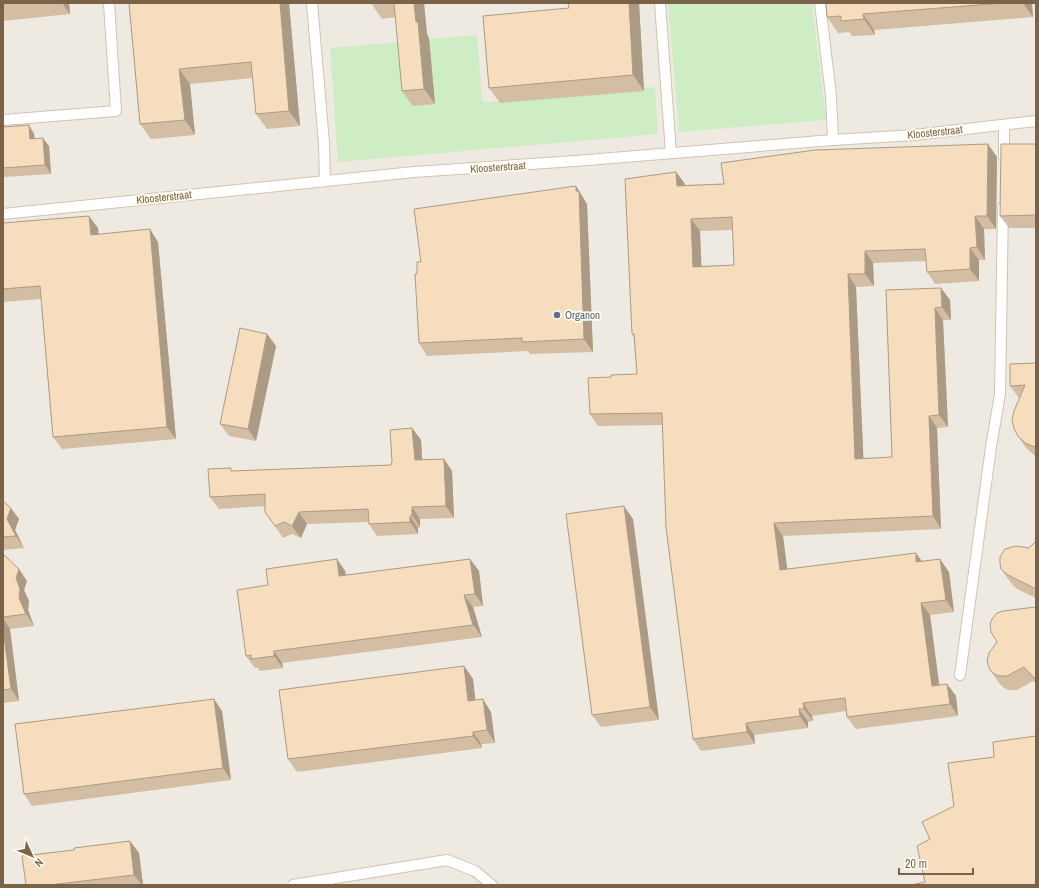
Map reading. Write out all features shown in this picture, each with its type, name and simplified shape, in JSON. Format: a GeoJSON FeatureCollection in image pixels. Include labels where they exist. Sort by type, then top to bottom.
{"type":"FeatureCollection","features":[{"type":"Feature","properties":{"kind":"lane"},"geometry":{"type":"LineString","coordinates":[[3,120],[116,111],[109,3]]}},
{"type":"Feature","properties":{"kind":"lane"},"geometry":{"type":"LineString","coordinates":[[312,3],[324,144],[325,181]]}},
{"type":"Feature","properties":{"kind":"lane"},"geometry":{"type":"LineString","coordinates":[[660,3],[671,153]]}},
{"type":"Feature","properties":{"kind":"lane"},"geometry":{"type":"LineString","coordinates":[[820,3],[833,140]]}},
{"type":"Feature","properties":{"kind":"lane","name":"Kloosterstraat"},"geometry":{"type":"LineString","coordinates":[[3,214],[414,172],[914,135],[1036,122]]}},
{"type":"Feature","properties":{"kind":"lane"},"geometry":{"type":"LineString","coordinates":[[1004,125],[1004,164]]}},
{"type":"Feature","properties":{"kind":"lane"},"geometry":{"type":"LineString","coordinates":[[960,675],[991,447],[1000,394],[1003,196]]}},
{"type":"Feature","properties":{"kind":"lane"},"geometry":{"type":"LineString","coordinates":[[292,885],[447,860],[476,871],[492,885]]}},
{"type":"Feature","properties":{"kind":"shaded area"},"geometry":{"type":"Polygon","coordinates":[[[3,3],[1036,3],[1036,885],[3,885],[3,3]]]}},
{"type":"Feature","properties":{"kind":"green space"},"geometry":{"type":"Polygon","coordinates":[[[668,3],[812,3],[826,120],[679,132],[668,3]]]}},
{"type":"Feature","properties":{"kind":"green space"},"geometry":{"type":"Polygon","coordinates":[[[477,35],[482,101],[489,102],[655,87],[658,134],[338,162],[330,48],[477,35]]]}},
{"type":"Feature","properties":{"kind":"building"},"geometry":{"type":"Polygon","coordinates":[[[129,3],[280,3],[289,111],[256,114],[251,62],[179,69],[185,120],[140,124],[129,3]]]}},
{"type":"Feature","properties":{"kind":"building"},"geometry":{"type":"Polygon","coordinates":[[[394,3],[414,3],[416,22],[418,22],[424,89],[402,91],[394,3]]]}},
{"type":"Feature","properties":{"kind":"building"},"geometry":{"type":"Polygon","coordinates":[[[568,3],[629,3],[633,75],[489,88],[483,16],[569,8],[568,3]]]}},
{"type":"Feature","properties":{"kind":"building"},"geometry":{"type":"Polygon","coordinates":[[[826,3],[1004,3],[863,14],[864,19],[841,21],[841,16],[827,17],[826,3]]]}},
{"type":"Feature","properties":{"kind":"building"},"geometry":{"type":"Polygon","coordinates":[[[29,125],[30,139],[43,138],[45,165],[3,168],[3,127],[29,125]]]}},
{"type":"Feature","properties":{"kind":"building"},"geometry":{"type":"Polygon","coordinates":[[[988,144],[987,216],[975,216],[977,247],[970,248],[970,269],[927,272],[925,249],[865,251],[865,274],[848,274],[855,459],[892,457],[886,290],[941,288],[942,307],[935,308],[939,415],[929,416],[933,516],[774,523],[780,570],[916,553],[916,562],[940,559],[946,600],[921,603],[932,686],[947,684],[950,704],[847,717],[845,698],[803,703],[804,709],[799,709],[800,716],[746,723],[747,732],[693,739],[666,527],[662,413],[590,414],[588,378],[637,374],[634,334],[632,334],[625,179],[676,172],[677,186],[724,184],[721,163],[815,150],[988,144]],[[732,217],[691,219],[693,267],[734,265],[732,217]]]}},
{"type":"Feature","properties":{"kind":"building"},"geometry":{"type":"Polygon","coordinates":[[[1001,144],[1036,144],[1036,215],[1000,216],[1001,144]]]}},
{"type":"Feature","properties":{"kind":"building"},"geometry":{"type":"Polygon","coordinates":[[[576,186],[576,191],[579,191],[584,339],[522,342],[522,338],[419,343],[415,274],[417,274],[417,262],[421,262],[414,209],[576,186]]]}},
{"type":"Feature","properties":{"kind":"building"},"geometry":{"type":"Polygon","coordinates":[[[89,216],[91,235],[150,229],[167,427],[53,437],[40,286],[3,289],[3,223],[89,216]]]}},
{"type":"Feature","properties":{"kind":"building"},"geometry":{"type":"Polygon","coordinates":[[[240,328],[267,334],[248,429],[220,424],[240,328]]]}},
{"type":"Feature","properties":{"kind":"building"},"geometry":{"type":"Polygon","coordinates":[[[1036,363],[1036,447],[1025,443],[1014,429],[1012,419],[1014,411],[1025,385],[1010,386],[1010,364],[1036,363]]]}},
{"type":"Feature","properties":{"kind":"building"},"geometry":{"type":"Polygon","coordinates":[[[412,428],[415,460],[444,459],[446,506],[412,507],[410,522],[369,524],[368,509],[299,512],[292,526],[284,522],[275,526],[265,512],[265,494],[210,497],[208,469],[231,468],[231,471],[391,465],[390,430],[412,428]]]}},
{"type":"Feature","properties":{"kind":"building"},"geometry":{"type":"Polygon","coordinates":[[[3,501],[11,508],[7,519],[16,536],[3,537],[3,501]]]}},
{"type":"Feature","properties":{"kind":"building"},"geometry":{"type":"Polygon","coordinates":[[[624,506],[650,707],[592,715],[566,514],[624,506]]]}},
{"type":"Feature","properties":{"kind":"building"},"geometry":{"type":"Polygon","coordinates":[[[1036,541],[1036,589],[1008,575],[1001,569],[1000,557],[1005,549],[1016,546],[1029,548],[1036,541]]]}},
{"type":"Feature","properties":{"kind":"building"},"geometry":{"type":"Polygon","coordinates":[[[3,554],[19,569],[16,578],[20,589],[19,598],[26,614],[3,617],[3,554]]]}},
{"type":"Feature","properties":{"kind":"building"},"geometry":{"type":"Polygon","coordinates":[[[337,559],[339,576],[470,559],[475,594],[464,595],[473,625],[274,651],[274,656],[251,659],[251,655],[246,656],[237,590],[268,585],[266,569],[337,559]]]}},
{"type":"Feature","properties":{"kind":"building"},"geometry":{"type":"Polygon","coordinates":[[[1036,607],[1036,680],[1024,667],[1007,676],[999,676],[994,674],[990,670],[987,661],[989,653],[997,642],[991,632],[990,624],[992,619],[997,613],[1003,611],[1036,607]]]}},
{"type":"Feature","properties":{"kind":"building"},"geometry":{"type":"Polygon","coordinates":[[[3,629],[11,689],[3,690],[3,629]]]}},
{"type":"Feature","properties":{"kind":"building"},"geometry":{"type":"Polygon","coordinates":[[[464,666],[468,701],[483,699],[487,730],[473,732],[473,736],[288,759],[279,690],[464,666]]]}},
{"type":"Feature","properties":{"kind":"building"},"geometry":{"type":"Polygon","coordinates":[[[214,699],[223,768],[24,794],[15,724],[214,699]]]}},
{"type":"Feature","properties":{"kind":"building"},"geometry":{"type":"Polygon","coordinates":[[[1036,736],[1036,885],[911,885],[925,882],[917,846],[930,839],[922,822],[954,806],[948,763],[994,757],[993,742],[1036,736]]]}},
{"type":"Feature","properties":{"kind":"building"},"geometry":{"type":"Polygon","coordinates":[[[130,841],[134,875],[49,885],[26,885],[22,856],[74,850],[74,848],[130,841]]]}},
{"type":"Feature","properties":{"kind":"place","name":"Organon"},"geometry":{"type":"Point","coordinates":[557,315]}}]}
